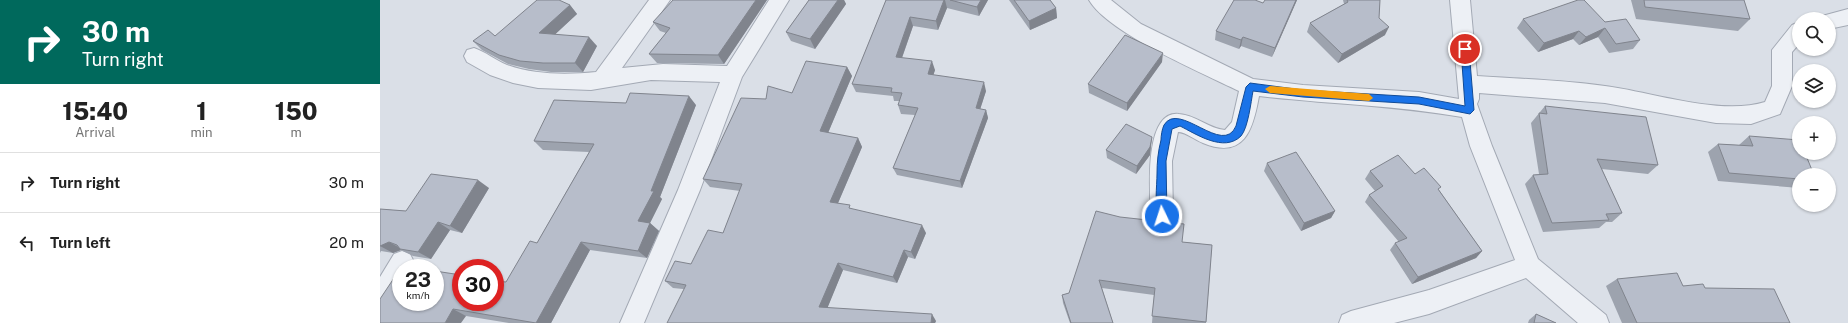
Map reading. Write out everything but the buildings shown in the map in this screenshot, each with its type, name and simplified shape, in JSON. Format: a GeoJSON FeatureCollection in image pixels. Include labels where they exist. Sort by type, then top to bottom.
{"type":"FeatureCollection","features":[{"type":"Feature","properties":{"kind":"street"},"geometry":{"type":"LineString","coordinates":[[602,80],[660,0]]}},
{"type":"Feature","properties":{"kind":"street"},"geometry":{"type":"LineString","coordinates":[[632,323],[688,190],[733,75],[779,0]]}},
{"type":"Feature","properties":{"kind":"street"},"geometry":{"type":"LineString","coordinates":[[1099,0],[1116,16],[1134,28],[1250,87],[1303,94],[1419,101],[1470,110]]}},
{"type":"Feature","properties":{"kind":"street"},"geometry":{"type":"LineString","coordinates":[[1460,0],[1470,110],[1481,146],[1529,266],[1597,323]]}},
{"type":"Feature","properties":{"kind":"street"},"geometry":{"type":"LineString","coordinates":[[1836,20],[1848,17]]}},
{"type":"Feature","properties":{"kind":"street"},"geometry":{"type":"LineString","coordinates":[[1468,84],[1605,94],[1716,114],[1751,115],[1773,108],[1782,86],[1782,50],[1792,38]]}},
{"type":"Feature","properties":{"kind":"street"},"geometry":{"type":"LineString","coordinates":[[474,56],[501,71],[528,78],[563,82],[602,80],[639,73],[681,71],[733,75]]}},
{"type":"Feature","properties":{"kind":"street"},"geometry":{"type":"LineString","coordinates":[[1162,216],[1161,161],[1168,127],[1173,123],[1181,122],[1206,136],[1220,139],[1230,138],[1238,133],[1241,126],[1250,87]]}},
{"type":"Feature","properties":{"kind":"street"},"geometry":{"type":"LineString","coordinates":[[1351,323],[1429,302],[1529,266]]}},
{"type":"Feature","properties":{"kind":"street"},"geometry":{"type":"LineString","coordinates":[[380,299],[392,279]]}},
{"type":"Feature","properties":{"kind":"slow traffic"},"geometry":{"type":"LineString","coordinates":[[1270,89],[1303,94],[1369,98]]}},
{"type":"Feature","properties":{"kind":"route"},"geometry":{"type":"LineString","coordinates":[[1162,216],[1160,188],[1161,161],[1168,127],[1173,123],[1181,122],[1206,136],[1220,139],[1230,138],[1238,133],[1241,126],[1250,87],[1303,94],[1419,101],[1470,110],[1465,49]]}}]}
